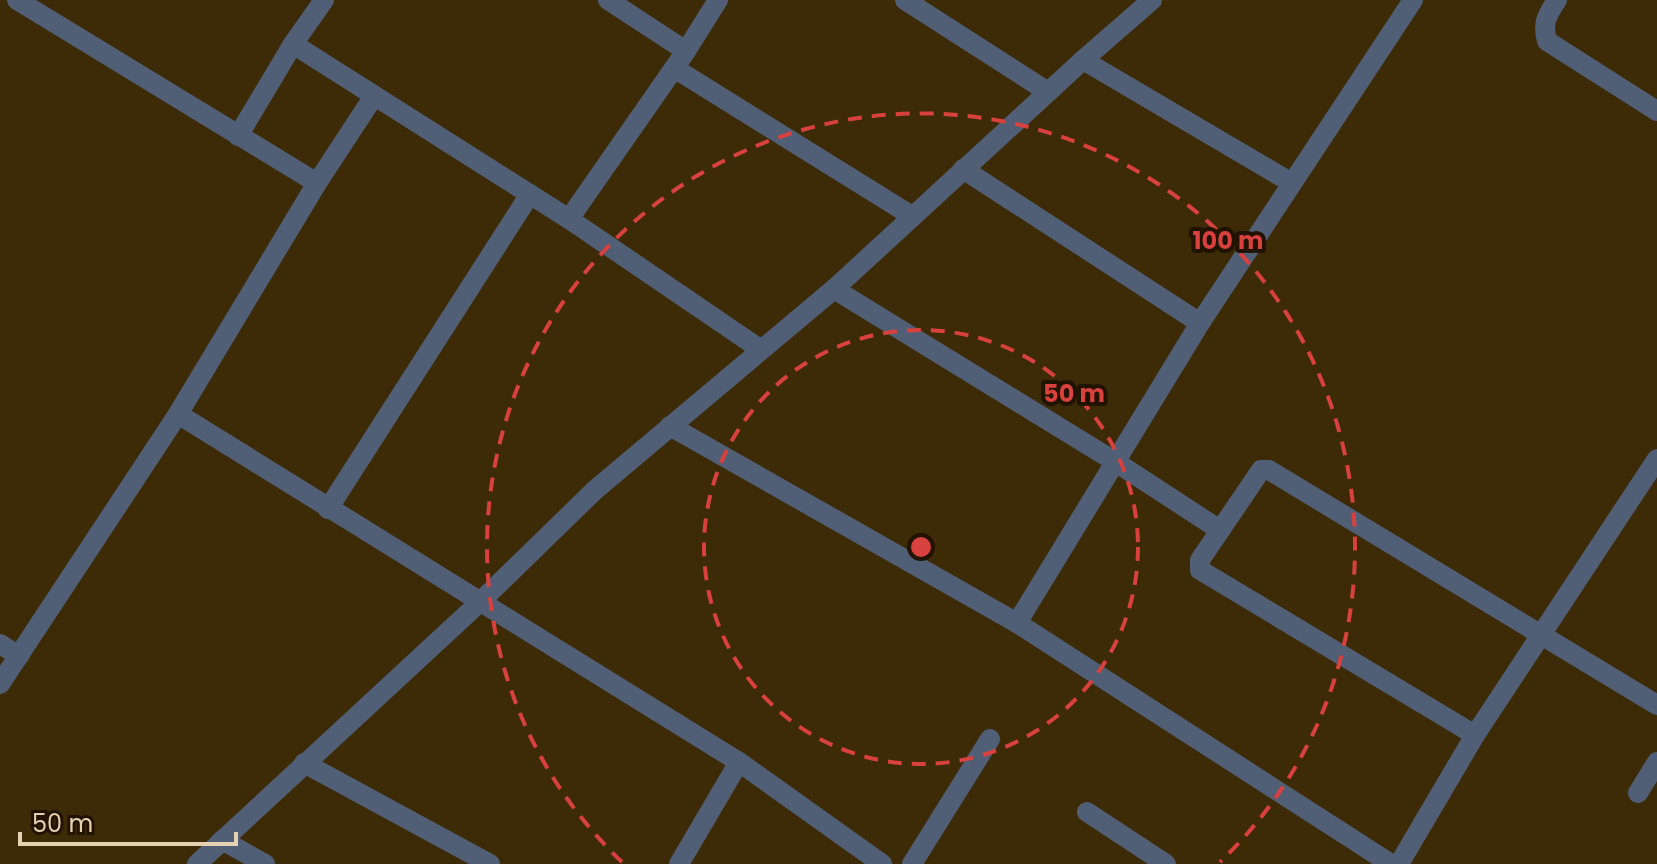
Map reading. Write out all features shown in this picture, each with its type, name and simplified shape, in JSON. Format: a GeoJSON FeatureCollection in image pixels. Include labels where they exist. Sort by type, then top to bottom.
{"type":"FeatureCollection","features":[{"type":"Feature","properties":{"kind":"street"},"geometry":{"type":"LineString","coordinates":[[17,0],[317,183]]}},
{"type":"Feature","properties":{"kind":"street"},"geometry":{"type":"LineString","coordinates":[[238,136],[293,44],[324,0]]}},
{"type":"Feature","properties":{"kind":"street"},"geometry":{"type":"LineString","coordinates":[[608,0],[680,60],[912,216]]}},
{"type":"Feature","properties":{"kind":"street"},"geometry":{"type":"LineString","coordinates":[[569,219],[718,0]]}},
{"type":"Feature","properties":{"kind":"street"},"geometry":{"type":"LineString","coordinates":[[905,0],[1048,92]]}},
{"type":"Feature","properties":{"kind":"street"},"geometry":{"type":"LineString","coordinates":[[197,864],[480,602],[595,490],[834,289],[1152,0]]}},
{"type":"Feature","properties":{"kind":"street"},"geometry":{"type":"LineString","coordinates":[[1017,623],[1200,323],[1413,0]]}},
{"type":"Feature","properties":{"kind":"street"},"geometry":{"type":"LineString","coordinates":[[1557,0],[1544,28],[1547,41],[1657,111]]}},
{"type":"Feature","properties":{"kind":"street"},"geometry":{"type":"LineString","coordinates":[[293,44],[569,219],[760,349]]}},
{"type":"Feature","properties":{"kind":"street"},"geometry":{"type":"LineString","coordinates":[[1083,60],[1292,183]]}},
{"type":"Feature","properties":{"kind":"street"},"geometry":{"type":"LineString","coordinates":[[0,684],[178,414],[317,183],[374,96]]}},
{"type":"Feature","properties":{"kind":"street"},"geometry":{"type":"LineString","coordinates":[[963,169],[1200,323]]}},
{"type":"Feature","properties":{"kind":"street"},"geometry":{"type":"LineString","coordinates":[[328,509],[530,194]]}},
{"type":"Feature","properties":{"kind":"street"},"geometry":{"type":"LineString","coordinates":[[834,289],[1220,530]]}},
{"type":"Feature","properties":{"kind":"street"},"geometry":{"type":"LineString","coordinates":[[178,414],[739,762],[882,864]]}},
{"type":"Feature","properties":{"kind":"street"},"geometry":{"type":"LineString","coordinates":[[670,426],[1017,623],[1391,864]]}},
{"type":"Feature","properties":{"kind":"street"},"geometry":{"type":"LineString","coordinates":[[1399,864],[1475,735],[1657,459]]}},
{"type":"Feature","properties":{"kind":"street"},"geometry":{"type":"LineString","coordinates":[[1475,735],[1203,573],[1200,560],[1261,470],[1269,470],[1657,705]]}},
{"type":"Feature","properties":{"kind":"street"},"geometry":{"type":"LineString","coordinates":[[0,644],[19,656]]}},
{"type":"Feature","properties":{"kind":"street"},"geometry":{"type":"LineString","coordinates":[[912,864],[990,739]]}},
{"type":"Feature","properties":{"kind":"street"},"geometry":{"type":"LineString","coordinates":[[679,864],[739,762]]}},
{"type":"Feature","properties":{"kind":"street"},"geometry":{"type":"LineString","coordinates":[[1638,793],[1657,762]]}},
{"type":"Feature","properties":{"kind":"street"},"geometry":{"type":"LineString","coordinates":[[304,763],[490,864]]}},
{"type":"Feature","properties":{"kind":"street"},"geometry":{"type":"LineString","coordinates":[[1087,812],[1166,864]]}},
{"type":"Feature","properties":{"kind":"street"},"geometry":{"type":"LineString","coordinates":[[222,840],[265,864]]}}]}
